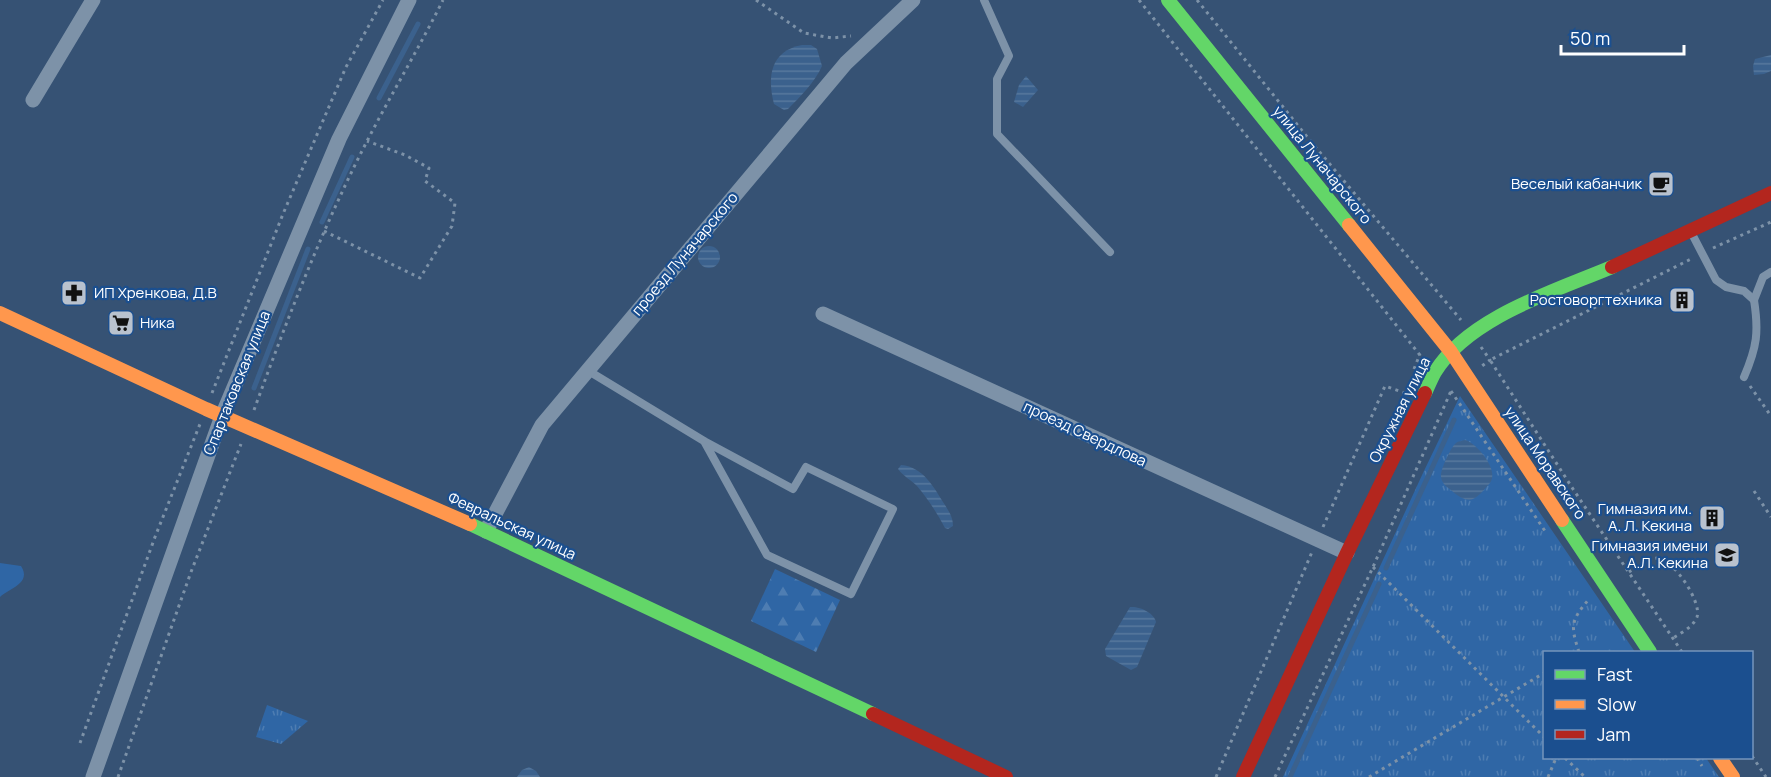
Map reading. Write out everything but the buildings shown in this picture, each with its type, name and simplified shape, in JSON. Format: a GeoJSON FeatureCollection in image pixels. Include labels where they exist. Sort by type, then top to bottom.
{"type":"FeatureCollection","features":[{"type":"Feature","properties":{"kind":"street"},"geometry":{"type":"LineString","coordinates":[[33,100],[93,0]]}},
{"type":"Feature","properties":{"kind":"street","name":"Спартаковская улица"},"geometry":{"type":"LineString","coordinates":[[93,777],[222,416],[339,139],[409,0]]}},
{"type":"Feature","properties":{"kind":"street","name":"проезд Луначарского"},"geometry":{"type":"LineString","coordinates":[[486,531],[542,425],[846,63],[913,0]]}},
{"type":"Feature","properties":{"kind":"street","name":"улица Луначарского"},"geometry":{"type":"LineString","coordinates":[[1167,0],[1451,352]]}},
{"type":"Feature","properties":{"kind":"street","name":"Окружная улица"},"geometry":{"type":"LineString","coordinates":[[1243,777],[1347,553],[1435,372],[1451,352],[1472,333],[1502,315],[1771,193]]}},
{"type":"Feature","properties":{"kind":"street","name":"Февральская улица"},"geometry":{"type":"LineString","coordinates":[[0,313],[206,409],[486,531],[1006,777]]}},
{"type":"Feature","properties":{"kind":"street","name":"проезд Свердлова"},"geometry":{"type":"LineString","coordinates":[[823,314],[1347,553]]}},
{"type":"Feature","properties":{"kind":"street","name":"улица Моравского"},"geometry":{"type":"LineString","coordinates":[[1451,352],[1649,651]]}},
{"type":"Feature","properties":{"kind":"street"},"geometry":{"type":"LineString","coordinates":[[1721,759],[1733,777]]}},
{"type":"Feature","properties":{"kind":"lane"},"geometry":{"type":"LineString","coordinates":[[984,0],[1009,56],[997,79],[997,134],[1110,252]]}},
{"type":"Feature","properties":{"kind":"lane"},"geometry":{"type":"LineString","coordinates":[[1690,231],[1716,280],[1726,287],[1744,291],[1754,300]]}},
{"type":"Feature","properties":{"kind":"lane"},"geometry":{"type":"LineString","coordinates":[[1744,377],[1753,357],[1758,336],[1754,300],[1763,277],[1771,272]]}},
{"type":"Feature","properties":{"kind":"lane"},"geometry":{"type":"LineString","coordinates":[[587,370],[704,441],[793,489],[806,467],[892,509],[851,594],[767,555],[704,441]]}},
{"type":"Feature","properties":{"kind":"path"},"geometry":{"type":"LineString","coordinates":[[80,743],[155,537],[283,214],[346,67],[383,0]]}},
{"type":"Feature","properties":{"kind":"path"},"geometry":{"type":"LineString","coordinates":[[118,777],[191,572],[292,307],[324,231],[367,141],[443,0]]}},
{"type":"Feature","properties":{"kind":"path"},"geometry":{"type":"LineString","coordinates":[[756,0],[804,33],[832,38],[878,32]]}},
{"type":"Feature","properties":{"kind":"path"},"geometry":{"type":"LineString","coordinates":[[1139,0],[1420,354]]}},
{"type":"Feature","properties":{"kind":"path"},"geometry":{"type":"LineString","coordinates":[[324,231],[420,278],[452,226],[455,203],[424,181],[429,168],[405,155],[367,141]]}},
{"type":"Feature","properties":{"kind":"path"},"geometry":{"type":"LineString","coordinates":[[1681,651],[1490,360],[1702,253],[1771,222]]}},
{"type":"Feature","properties":{"kind":"path"},"geometry":{"type":"LineString","coordinates":[[1744,377],[1771,416]]}},
{"type":"Feature","properties":{"kind":"path"},"geometry":{"type":"LineString","coordinates":[[1275,777],[1373,567],[1451,391],[1551,539]]}},
{"type":"Feature","properties":{"kind":"path"},"geometry":{"type":"LineString","coordinates":[[1754,491],[1771,517]]}},
{"type":"Feature","properties":{"kind":"path"},"geometry":{"type":"LineString","coordinates":[[1629,572],[1645,561],[1655,558],[1666,560],[1695,599],[1698,609],[1696,619],[1673,638]]}},
{"type":"Feature","properties":{"kind":"path"},"geometry":{"type":"LineString","coordinates":[[1373,567],[1543,735]]}},
{"type":"Feature","properties":{"kind":"path"},"geometry":{"type":"LineString","coordinates":[[1579,651],[1573,634],[1577,614],[1590,598]]}},
{"type":"Feature","properties":{"kind":"path"},"geometry":{"type":"LineString","coordinates":[[1369,777],[1543,674]]}},
{"type":"Feature","properties":{"kind":"path"},"geometry":{"type":"LineString","coordinates":[[1753,758],[1766,777]]}},
{"type":"Feature","properties":{"kind":"path"},"geometry":{"type":"LineString","coordinates":[[1548,777],[1556,759]]}},
{"type":"Feature","properties":{"kind":"path"},"geometry":{"type":"LineString","coordinates":[[1566,759],[1585,777]]}},
{"type":"Feature","properties":{"kind":"green space"},"geometry":{"type":"Polygon","coordinates":[[[1460,396],[1634,651],[1543,651],[1543,759],[1707,759],[1719,777],[1283,777],[1460,396]]]}},
{"type":"Feature","properties":{"kind":"green space"},"geometry":{"type":"Polygon","coordinates":[[[0,563],[21,566],[24,577],[0,597],[0,563]]]}},
{"type":"Feature","properties":{"kind":"green space"},"geometry":{"type":"Polygon","coordinates":[[[775,569],[840,600],[816,652],[751,621],[775,569]]]}},
{"type":"Feature","properties":{"kind":"green space"},"geometry":{"type":"Polygon","coordinates":[[[267,705],[308,721],[281,744],[256,737],[267,705]]]}},
{"type":"Feature","properties":{"kind":"shaded area"},"geometry":{"type":"Polygon","coordinates":[[[802,45],[811,45],[817,49],[822,66],[807,89],[788,109],[784,110],[774,104],[771,84],[773,67],[783,53],[802,45]]]}},
{"type":"Feature","properties":{"kind":"shaded area"},"geometry":{"type":"Polygon","coordinates":[[[1771,55],[1771,71],[1754,75],[1755,59],[1771,55]]]}},
{"type":"Feature","properties":{"kind":"shaded area"},"geometry":{"type":"Polygon","coordinates":[[[1026,76],[1038,90],[1023,107],[1014,102],[1019,85],[1026,76]]]}},
{"type":"Feature","properties":{"kind":"shaded area"},"geometry":{"type":"Polygon","coordinates":[[[709,246],[717,249],[720,257],[717,265],[709,268],[701,265],[698,257],[701,249],[709,246]]]}},
{"type":"Feature","properties":{"kind":"shaded area"},"geometry":{"type":"Polygon","coordinates":[[[1465,440],[1481,452],[1492,472],[1490,483],[1477,497],[1469,500],[1448,488],[1441,477],[1451,449],[1457,442],[1465,440]]]}},
{"type":"Feature","properties":{"kind":"shaded area"},"geometry":{"type":"Polygon","coordinates":[[[901,465],[916,470],[927,479],[949,512],[953,526],[945,528],[921,491],[898,469],[901,465]]]}},
{"type":"Feature","properties":{"kind":"shaded area"},"geometry":{"type":"Polygon","coordinates":[[[1130,607],[1146,611],[1156,622],[1137,667],[1131,670],[1106,656],[1105,649],[1130,607]]]}},
{"type":"Feature","properties":{"kind":"shaded area"},"geometry":{"type":"Polygon","coordinates":[[[529,767],[540,777],[517,777],[522,770],[529,767]]]}},
{"type":"Feature","properties":{"kind":"waterway"},"geometry":{"type":"LineString","coordinates":[[379,98],[418,24]]}},
{"type":"Feature","properties":{"kind":"waterway"},"geometry":{"type":"LineString","coordinates":[[322,222],[352,157]]}},
{"type":"Feature","properties":{"kind":"waterway"},"geometry":{"type":"LineString","coordinates":[[254,388],[308,249]]}},
{"type":"Feature","properties":{"kind":"waterway"},"geometry":{"type":"LineString","coordinates":[[1386,568],[1454,420]]}},
{"type":"Feature","properties":{"kind":"waterway"},"geometry":{"type":"LineString","coordinates":[[1290,777],[1379,584]]}},
{"type":"Feature","properties":{"kind":"traffic: fast"},"geometry":{"type":"LineString","coordinates":[[1168,0],[1349,225]]}},
{"type":"Feature","properties":{"kind":"traffic: fast"},"geometry":{"type":"LineString","coordinates":[[1425,393],[1435,372],[1450,353],[1491,321],[1540,296],[1612,267]]}},
{"type":"Feature","properties":{"kind":"traffic: fast"},"geometry":{"type":"LineString","coordinates":[[1562,520],[1649,651]]}},
{"type":"Feature","properties":{"kind":"traffic: fast"},"geometry":{"type":"LineString","coordinates":[[470,524],[873,714]]}},
{"type":"Feature","properties":{"kind":"traffic: slow"},"geometry":{"type":"LineString","coordinates":[[1349,225],[1451,352],[1562,520]]}},
{"type":"Feature","properties":{"kind":"traffic: slow"},"geometry":{"type":"LineString","coordinates":[[0,313],[206,409],[470,524]]}},
{"type":"Feature","properties":{"kind":"traffic: slow"},"geometry":{"type":"LineString","coordinates":[[1721,759],[1733,777]]}},
{"type":"Feature","properties":{"kind":"traffic: jam"},"geometry":{"type":"LineString","coordinates":[[1612,267],[1771,193]]}},
{"type":"Feature","properties":{"kind":"traffic: jam"},"geometry":{"type":"LineString","coordinates":[[1243,777],[1347,553],[1425,393]]}},
{"type":"Feature","properties":{"kind":"traffic: jam"},"geometry":{"type":"LineString","coordinates":[[873,714],[1006,777]]}},
{"type":"Feature","properties":{"kind":"place","name":"Веселый кабанчик"},"geometry":{"type":"Point","coordinates":[1661,184]}},
{"type":"Feature","properties":{"kind":"place","name":"ИП Хренкова, Д.В"},"geometry":{"type":"Point","coordinates":[74,293]}},
{"type":"Feature","properties":{"kind":"place","name":"Ростоворгтехника"},"geometry":{"type":"Point","coordinates":[1682,300]}},
{"type":"Feature","properties":{"kind":"place","name":"Ника"},"geometry":{"type":"Point","coordinates":[121,323]}},
{"type":"Feature","properties":{"kind":"place","name":"Гимназия им. А. Л. Кекина"},"geometry":{"type":"Point","coordinates":[1712,518]}},
{"type":"Feature","properties":{"kind":"place","name":"Гимназия имени А.Л. Кекина"},"geometry":{"type":"Point","coordinates":[1727,555]}}]}
